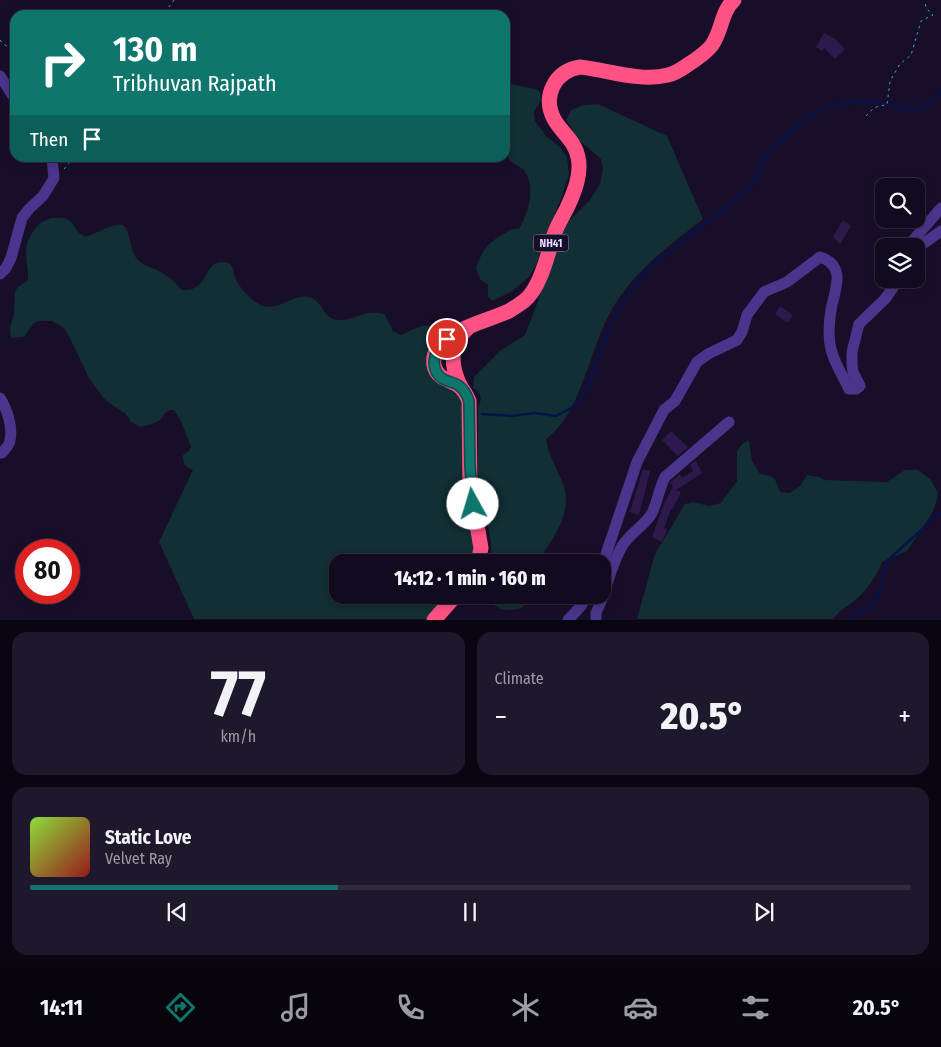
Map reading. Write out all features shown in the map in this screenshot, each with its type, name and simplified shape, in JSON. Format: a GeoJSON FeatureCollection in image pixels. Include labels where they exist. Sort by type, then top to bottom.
{"type":"FeatureCollection","features":[{"type":"Feature","properties":{"kind":"highway","name":"NH41"},"geometry":{"type":"LineString","coordinates":[[480,554],[482,548],[470,484],[469,401],[458,385],[439,375],[434,359],[441,343],[469,327],[508,311],[532,294],[538,282],[556,230],[574,190],[579,166],[578,154],[572,141],[555,120],[551,107],[551,93],[558,78],[565,72],[580,67],[647,77],[673,73],[711,47],[726,10],[734,0]]}},
{"type":"Feature","properties":{"kind":"highway"},"geometry":{"type":"LineString","coordinates":[[434,620],[448,604]]}},
{"type":"Feature","properties":{"kind":"street"},"geometry":{"type":"LineString","coordinates":[[0,76],[10,91]]}},
{"type":"Feature","properties":{"kind":"street"},"geometry":{"type":"LineString","coordinates":[[0,274],[6,268],[11,258],[22,218],[43,196],[54,178],[52,162]]}},
{"type":"Feature","properties":{"kind":"street"},"geometry":{"type":"LineString","coordinates":[[915,238],[941,208]]}},
{"type":"Feature","properties":{"kind":"street"},"geometry":{"type":"LineString","coordinates":[[925,243],[941,231]]}},
{"type":"Feature","properties":{"kind":"street"},"geometry":{"type":"LineString","coordinates":[[610,554],[633,471],[664,410],[675,401],[697,362],[708,354],[737,340],[742,332],[747,315],[764,292],[787,282],[820,257],[826,259],[835,267],[837,282],[830,313],[830,349],[849,389],[856,389],[860,386],[853,372],[852,352],[859,324],[886,299],[893,288]]}},
{"type":"Feature","properties":{"kind":"street"},"geometry":{"type":"LineString","coordinates":[[0,398],[4,404],[10,427],[10,442],[0,453]]}},
{"type":"Feature","properties":{"kind":"street"},"geometry":{"type":"LineString","coordinates":[[611,558],[652,512],[665,477],[729,422]]}},
{"type":"Feature","properties":{"kind":"street"},"geometry":{"type":"LineString","coordinates":[[568,620],[582,604]]}},
{"type":"Feature","properties":{"kind":"street"},"geometry":{"type":"LineString","coordinates":[[596,620],[599,604]]}},
{"type":"Feature","properties":{"kind":"path"},"geometry":{"type":"LineString","coordinates":[[866,116],[879,105],[886,105],[890,81],[900,64],[911,55],[921,21],[933,15],[926,8],[926,0]]}},
{"type":"Feature","properties":{"kind":"path"},"geometry":{"type":"LineString","coordinates":[[0,40],[3,44],[10,47]]}},
{"type":"Feature","properties":{"kind":"path"},"geometry":{"type":"LineString","coordinates":[[54,178],[71,162]]}},
{"type":"Feature","properties":{"kind":"green space"},"geometry":{"type":"Polygon","coordinates":[[[510,84],[535,89],[540,92],[541,100],[534,112],[535,121],[547,137],[560,147],[567,157],[569,174],[537,263],[529,277],[512,291],[492,301],[488,297],[488,285],[480,279],[476,268],[483,252],[490,244],[511,230],[519,229],[530,201],[528,178],[521,168],[510,160],[510,84]]]}},
{"type":"Feature","properties":{"kind":"green space"},"geometry":{"type":"Polygon","coordinates":[[[598,104],[667,136],[703,219],[655,258],[624,291],[606,320],[578,395],[559,427],[546,439],[566,497],[563,517],[549,545],[543,554],[491,554],[491,542],[478,474],[478,409],[481,399],[479,392],[473,388],[474,377],[501,350],[525,335],[557,241],[565,225],[590,200],[600,184],[603,169],[601,159],[580,141],[566,120],[571,110],[584,105],[598,104]]]}},
{"type":"Feature","properties":{"kind":"green space"},"geometry":{"type":"Polygon","coordinates":[[[51,218],[67,219],[84,236],[112,226],[123,225],[128,233],[133,253],[139,261],[164,274],[182,290],[197,286],[216,263],[224,262],[231,265],[235,278],[246,294],[267,307],[279,305],[296,298],[308,297],[313,298],[326,314],[333,319],[346,320],[364,314],[378,313],[385,315],[393,331],[401,335],[422,326],[435,328],[435,344],[430,353],[462,398],[474,546],[472,554],[329,554],[329,604],[440,604],[426,619],[194,619],[159,542],[193,470],[186,467],[184,463],[183,455],[191,447],[181,421],[174,410],[166,412],[160,420],[153,424],[140,427],[131,422],[126,414],[102,396],[89,378],[64,328],[52,321],[38,321],[34,323],[24,337],[11,338],[10,328],[14,314],[15,293],[17,288],[28,280],[27,245],[34,230],[42,222],[51,218]]]}},
{"type":"Feature","properties":{"kind":"green space"},"geometry":{"type":"Polygon","coordinates":[[[749,440],[752,461],[760,474],[774,478],[780,492],[790,493],[800,486],[807,475],[825,480],[887,482],[905,470],[918,470],[930,479],[938,493],[934,510],[907,551],[882,562],[867,588],[833,619],[637,619],[655,554],[685,504],[693,502],[709,506],[721,503],[737,481],[737,451],[742,444],[749,440]]]}},
{"type":"Feature","properties":{"kind":"green space"},"geometry":{"type":"Polygon","coordinates":[[[493,604],[525,604],[522,608],[511,610],[497,607],[493,604]]]}},
{"type":"Feature","properties":{"kind":"building"},"geometry":{"type":"Polygon","coordinates":[[[824,33],[835,39],[845,49],[835,59],[824,48],[822,51],[816,47],[824,33]]]}},
{"type":"Feature","properties":{"kind":"building"},"geometry":{"type":"Polygon","coordinates":[[[843,220],[851,226],[840,244],[833,237],[843,220]]]}},
{"type":"Feature","properties":{"kind":"building"},"geometry":{"type":"Polygon","coordinates":[[[780,306],[793,315],[788,323],[775,314],[780,306]]]}},
{"type":"Feature","properties":{"kind":"building"},"geometry":{"type":"Polygon","coordinates":[[[671,431],[688,447],[678,456],[662,440],[671,431]]]}},
{"type":"Feature","properties":{"kind":"building"},"geometry":{"type":"Polygon","coordinates":[[[696,461],[702,473],[676,490],[681,492],[671,509],[664,528],[667,530],[662,542],[652,537],[663,506],[673,486],[670,483],[680,474],[682,478],[693,471],[690,465],[696,461]]]}},
{"type":"Feature","properties":{"kind":"building"},"geometry":{"type":"Polygon","coordinates":[[[643,469],[650,471],[639,515],[630,512],[643,469]]]}},
{"type":"Feature","properties":{"kind":"waterway"},"geometry":{"type":"LineString","coordinates":[[482,414],[512,416],[535,413],[556,416],[571,408],[587,391],[593,370],[614,318],[632,288],[654,264],[744,193],[752,184],[763,159],[812,115],[829,106],[868,101],[887,103],[902,108],[918,109],[930,104],[941,90]]}},
{"type":"Feature","properties":{"kind":"waterway"},"geometry":{"type":"LineString","coordinates":[[852,620],[857,613],[873,606],[882,584],[887,561],[941,512]]}},
{"type":"Feature","properties":{"kind":"route"},"geometry":{"type":"LineString","coordinates":[[447,339],[438,348],[434,364],[439,375],[458,385],[469,401],[470,484],[473,504]]}}]}
